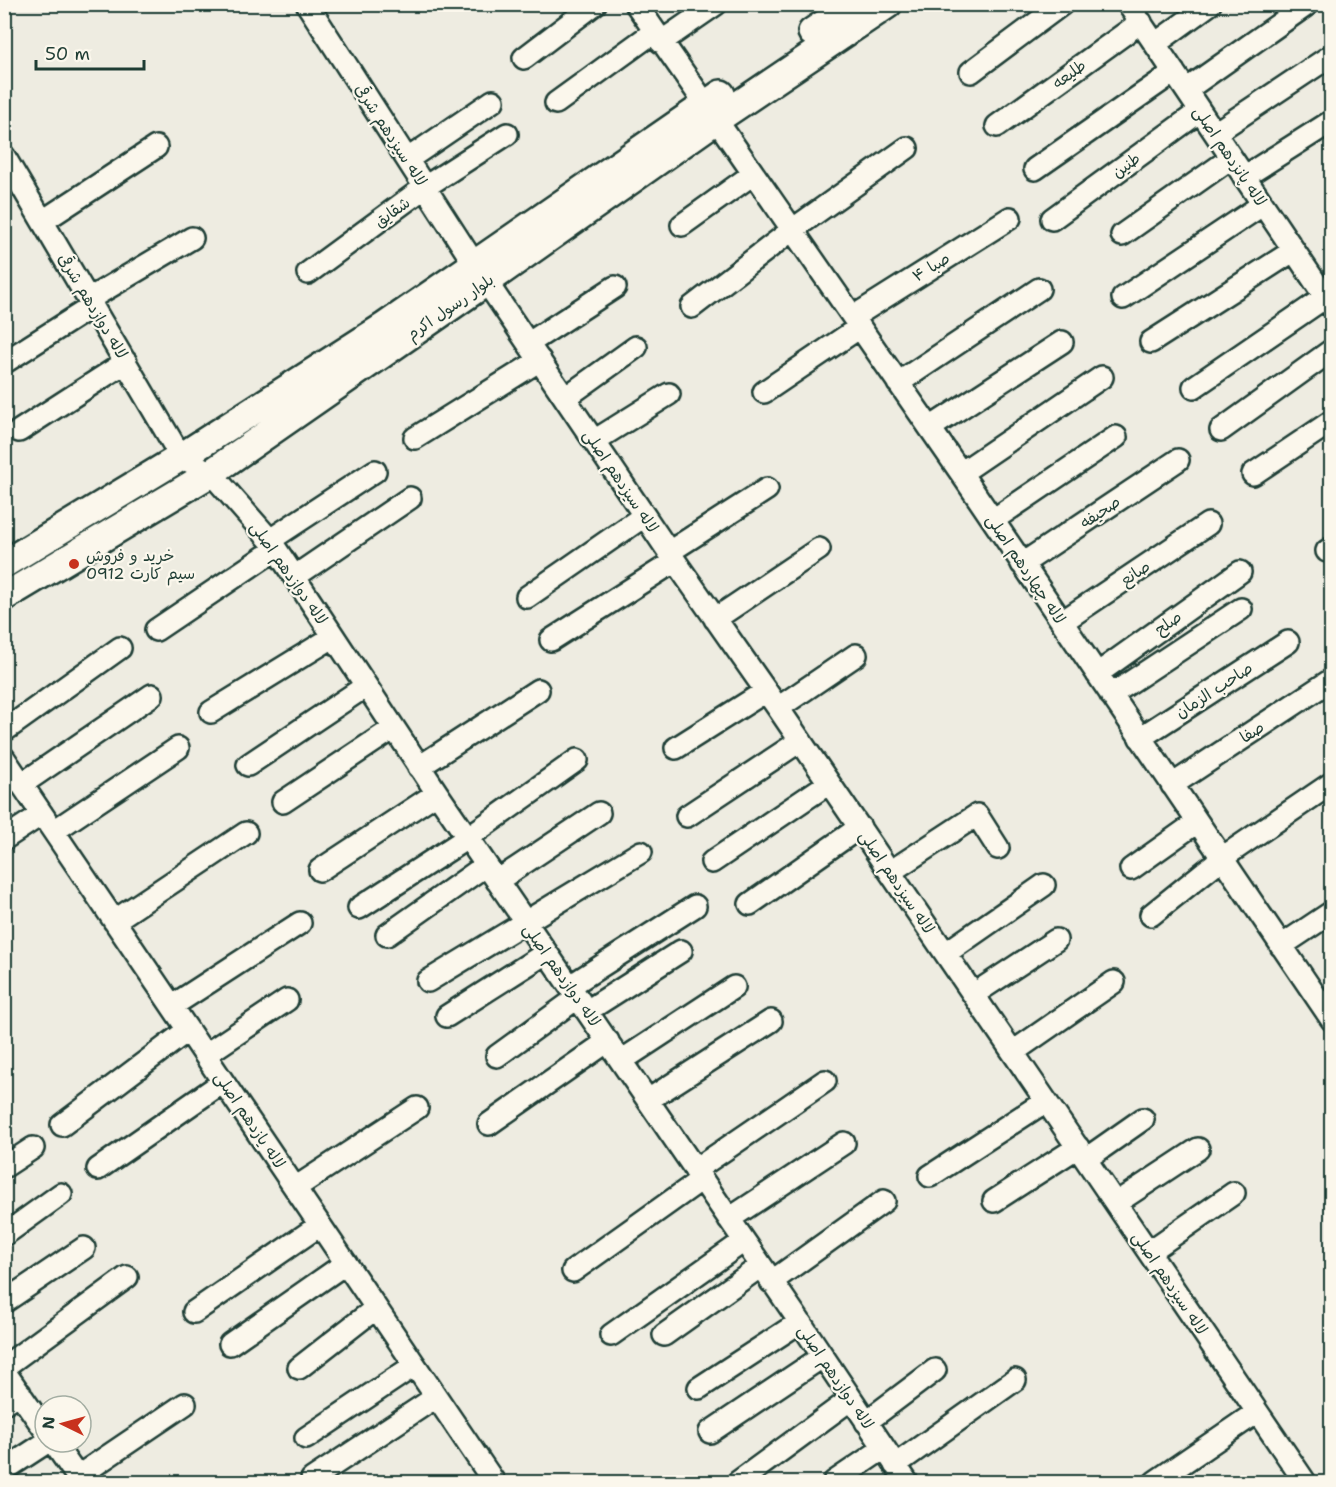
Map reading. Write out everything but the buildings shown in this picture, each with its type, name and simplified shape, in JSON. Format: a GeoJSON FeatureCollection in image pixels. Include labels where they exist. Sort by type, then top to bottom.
{"type":"FeatureCollection","features":[{"type":"Feature","properties":{"kind":"main road","name":"بلوار رسول اکرم"},"geometry":{"type":"LineString","coordinates":[[4,597],[211,473],[481,274],[710,112],[854,4]]}},
{"type":"Feature","properties":{"kind":"main road","name":"بلوار رسول اکرم"},"geometry":{"type":"LineString","coordinates":[[710,112],[888,4]]}},
{"type":"Feature","properties":{"kind":"main road","name":"بلوار رسول اکرم"},"geometry":{"type":"LineString","coordinates":[[4,564],[181,457],[385,326],[481,274]]}},
{"type":"Feature","properties":{"kind":"street","name":"لاله سیزدهم شرقی"},"geometry":{"type":"LineString","coordinates":[[307,4],[481,274]]}},
{"type":"Feature","properties":{"kind":"street"},"geometry":{"type":"LineString","coordinates":[[524,58],[595,4]]}},
{"type":"Feature","properties":{"kind":"street","name":"لاله چهاردهم اصلی"},"geometry":{"type":"LineString","coordinates":[[636,4],[961,473],[1332,1020]]}},
{"type":"Feature","properties":{"kind":"street"},"geometry":{"type":"LineString","coordinates":[[556,103],[658,37],[716,4]]}},
{"type":"Feature","properties":{"kind":"street"},"geometry":{"type":"LineString","coordinates":[[971,72],[1062,4]]}},
{"type":"Feature","properties":{"kind":"street","name":"لاله پانزدهم اصلی"},"geometry":{"type":"LineString","coordinates":[[1128,4],[1328,302]]}},
{"type":"Feature","properties":{"kind":"street"},"geometry":{"type":"LineString","coordinates":[[1155,44],[1210,4]]}},
{"type":"Feature","properties":{"kind":"street"},"geometry":{"type":"LineString","coordinates":[[1035,169],[1308,4]]}},
{"type":"Feature","properties":{"kind":"street","name":"طلیعه"},"geometry":{"type":"LineString","coordinates":[[997,126],[1141,22]]}},
{"type":"Feature","properties":{"kind":"street"},"geometry":{"type":"LineString","coordinates":[[1215,133],[1329,57]]}},
{"type":"Feature","properties":{"kind":"street"},"geometry":{"type":"LineString","coordinates":[[408,159],[493,101]]}},
{"type":"Feature","properties":{"kind":"street","name":"طنین"},"geometry":{"type":"LineString","coordinates":[[1052,219],[1200,111]]}},
{"type":"Feature","properties":{"kind":"street"},"geometry":{"type":"LineString","coordinates":[[1244,177],[1332,121]]}},
{"type":"Feature","properties":{"kind":"street","name":"شقایق"},"geometry":{"type":"LineString","coordinates":[[308,273],[425,187],[507,134]]}},
{"type":"Feature","properties":{"kind":"street"},"geometry":{"type":"LineString","coordinates":[[43,221],[156,147]]}},
{"type":"Feature","properties":{"kind":"street"},"geometry":{"type":"LineString","coordinates":[[692,307],[792,230],[907,148]]}},
{"type":"Feature","properties":{"kind":"street","name":"لاله دوازدهم شرقی"},"geometry":{"type":"LineString","coordinates":[[4,156],[13,190],[43,221],[181,457]]}},
{"type":"Feature","properties":{"kind":"street"},"geometry":{"type":"LineString","coordinates":[[1122,235],[1231,158]]}},
{"type":"Feature","properties":{"kind":"street"},"geometry":{"type":"LineString","coordinates":[[682,225],[753,174]]}},
{"type":"Feature","properties":{"kind":"street"},"geometry":{"type":"LineString","coordinates":[[1123,298],[1262,205]]}},
{"type":"Feature","properties":{"kind":"street","name":"صبا ۴"},"geometry":{"type":"LineString","coordinates":[[764,392],[856,322],[1010,218]]}},
{"type":"Feature","properties":{"kind":"street"},"geometry":{"type":"LineString","coordinates":[[5,362],[192,238]]}},
{"type":"Feature","properties":{"kind":"street"},"geometry":{"type":"LineString","coordinates":[[1151,342],[1293,251]]}},
{"type":"Feature","properties":{"kind":"street","name":"لاله سیزدهم اصلی"},"geometry":{"type":"LineString","coordinates":[[481,274],[1305,1482]]}},
{"type":"Feature","properties":{"kind":"street"},"geometry":{"type":"LineString","coordinates":[[415,438],[535,352],[615,287]]}},
{"type":"Feature","properties":{"kind":"street"},"geometry":{"type":"LineString","coordinates":[[898,383],[1040,289]]}},
{"type":"Feature","properties":{"kind":"street"},"geometry":{"type":"LineString","coordinates":[[1194,387],[1328,302]]}},
{"type":"Feature","properties":{"kind":"street"},"geometry":{"type":"LineString","coordinates":[[930,428],[1062,342]]}},
{"type":"Feature","properties":{"kind":"street"},"geometry":{"type":"LineString","coordinates":[[565,398],[636,347]]}},
{"type":"Feature","properties":{"kind":"street"},"geometry":{"type":"LineString","coordinates":[[1221,430],[1332,350]]}},
{"type":"Feature","properties":{"kind":"street"},"geometry":{"type":"LineString","coordinates":[[19,431],[126,362]]}},
{"type":"Feature","properties":{"kind":"street"},"geometry":{"type":"LineString","coordinates":[[961,473],[1102,377]]}},
{"type":"Feature","properties":{"kind":"street"},"geometry":{"type":"LineString","coordinates":[[594,441],[669,394]]}},
{"type":"Feature","properties":{"kind":"street"},"geometry":{"type":"LineString","coordinates":[[1253,474],[1332,421]]}},
{"type":"Feature","properties":{"kind":"street"},"geometry":{"type":"LineString","coordinates":[[993,520],[1116,437]]}},
{"type":"Feature","properties":{"kind":"street"},"geometry":{"type":"LineString","coordinates":[[181,457],[211,473]]}},
{"type":"Feature","properties":{"kind":"street","name":"صحیفه"},"geometry":{"type":"LineString","coordinates":[[1022,564],[1178,460]]}},
{"type":"Feature","properties":{"kind":"street"},"geometry":{"type":"LineString","coordinates":[[156,630],[375,471]]}},
{"type":"Feature","properties":{"kind":"street","name":"لاله دوازدهم اصلی"},"geometry":{"type":"LineString","coordinates":[[211,473],[273,545],[467,838],[800,1322],[895,1465]]}},
{"type":"Feature","properties":{"kind":"street"},"geometry":{"type":"LineString","coordinates":[[551,640],[767,489]]}},
{"type":"Feature","properties":{"kind":"street"},"geometry":{"type":"LineString","coordinates":[[294,577],[411,498]]}},
{"type":"Feature","properties":{"kind":"street"},"geometry":{"type":"LineString","coordinates":[[527,597],[644,516]]}},
{"type":"Feature","properties":{"kind":"street","name":"صانع"},"geometry":{"type":"LineString","coordinates":[[1062,622],[1208,524]]}},
{"type":"Feature","properties":{"kind":"street"},"geometry":{"type":"LineString","coordinates":[[715,619],[819,549]]}},
{"type":"Feature","properties":{"kind":"street","name":"صلح"},"geometry":{"type":"LineString","coordinates":[[1097,674],[1240,572]]}},
{"type":"Feature","properties":{"kind":"street"},"geometry":{"type":"LineString","coordinates":[[1111,695],[1241,609]]}},
{"type":"Feature","properties":{"kind":"street"},"geometry":{"type":"LineString","coordinates":[[212,712],[333,637]]}},
{"type":"Feature","properties":{"kind":"street","name":"صاحب الزمان"},"geometry":{"type":"LineString","coordinates":[[1140,738],[1288,642]]}},
{"type":"Feature","properties":{"kind":"street"},"geometry":{"type":"LineString","coordinates":[[4,731],[120,648]]}},
{"type":"Feature","properties":{"kind":"street"},"geometry":{"type":"LineString","coordinates":[[676,748],[856,656]]}},
{"type":"Feature","properties":{"kind":"street","name":"صفا"},"geometry":{"type":"LineString","coordinates":[[1172,785],[1331,680]]}},
{"type":"Feature","properties":{"kind":"street"},"geometry":{"type":"LineString","coordinates":[[248,765],[366,686]]}},
{"type":"Feature","properties":{"kind":"street"},"geometry":{"type":"LineString","coordinates":[[419,766],[538,690]]}},
{"type":"Feature","properties":{"kind":"street"},"geometry":{"type":"LineString","coordinates":[[22,784],[152,695]]}},
{"type":"Feature","properties":{"kind":"street"},"geometry":{"type":"LineString","coordinates":[[283,802],[393,728]]}},
{"type":"Feature","properties":{"kind":"street"},"geometry":{"type":"LineString","coordinates":[[687,816],[800,741]]}},
{"type":"Feature","properties":{"kind":"street"},"geometry":{"type":"LineString","coordinates":[[4,838],[48,823],[178,748]]}},
{"type":"Feature","properties":{"kind":"street","name":"لاله یازدهم اصلی"},"geometry":{"type":"LineString","coordinates":[[4,758],[494,1482]]}},
{"type":"Feature","properties":{"kind":"street"},"geometry":{"type":"LineString","coordinates":[[359,908],[467,838],[577,760]]}},
{"type":"Feature","properties":{"kind":"street"},"geometry":{"type":"LineString","coordinates":[[712,862],[829,783]]}},
{"type":"Feature","properties":{"kind":"street"},"geometry":{"type":"LineString","coordinates":[[1151,915],[1221,858],[1332,783]]}},
{"type":"Feature","properties":{"kind":"street"},"geometry":{"type":"LineString","coordinates":[[320,870],[437,793]]}},
{"type":"Feature","properties":{"kind":"street"},"geometry":{"type":"LineString","coordinates":[[387,935],[598,813]]}},
{"type":"Feature","properties":{"kind":"street"},"geometry":{"type":"LineString","coordinates":[[890,872],[977,815],[998,848]]}},
{"type":"Feature","properties":{"kind":"street"},"geometry":{"type":"LineString","coordinates":[[1131,869],[1197,822]]}},
{"type":"Feature","properties":{"kind":"street"},"geometry":{"type":"LineString","coordinates":[[750,904],[860,827]]}},
{"type":"Feature","properties":{"kind":"street"},"geometry":{"type":"LineString","coordinates":[[114,921],[246,833]]}},
{"type":"Feature","properties":{"kind":"street"},"geometry":{"type":"LineString","coordinates":[[428,981],[641,852]]}},
{"type":"Feature","properties":{"kind":"street"},"geometry":{"type":"LineString","coordinates":[[946,953],[1044,885]]}},
{"type":"Feature","properties":{"kind":"street"},"geometry":{"type":"LineString","coordinates":[[497,1056],[578,998],[695,906]]}},
{"type":"Feature","properties":{"kind":"street"},"geometry":{"type":"LineString","coordinates":[[1281,946],[1332,912]]}},
{"type":"Feature","properties":{"kind":"street"},"geometry":{"type":"LineString","coordinates":[[172,1006],[300,923]]}},
{"type":"Feature","properties":{"kind":"street"},"geometry":{"type":"LineString","coordinates":[[974,994],[1056,940]]}},
{"type":"Feature","properties":{"kind":"street"},"geometry":{"type":"LineString","coordinates":[[578,998],[681,951]]}},
{"type":"Feature","properties":{"kind":"street"},"geometry":{"type":"LineString","coordinates":[[447,1016],[546,952]]}},
{"type":"Feature","properties":{"kind":"street"},"geometry":{"type":"LineString","coordinates":[[1013,1052],[1114,982]]}},
{"type":"Feature","properties":{"kind":"street"},"geometry":{"type":"LineString","coordinates":[[621,1061],[734,987]]}},
{"type":"Feature","properties":{"kind":"street"},"geometry":{"type":"LineString","coordinates":[[205,1055],[287,1000]]}},
{"type":"Feature","properties":{"kind":"street"},"geometry":{"type":"LineString","coordinates":[[648,1100],[771,1021]]}},
{"type":"Feature","properties":{"kind":"street"},"geometry":{"type":"LineString","coordinates":[[62,1125],[188,1030]]}},
{"type":"Feature","properties":{"kind":"street"},"geometry":{"type":"LineString","coordinates":[[489,1124],[608,1041]]}},
{"type":"Feature","properties":{"kind":"street"},"geometry":{"type":"LineString","coordinates":[[573,1271],[698,1174],[825,1081]]}},
{"type":"Feature","properties":{"kind":"street"},"geometry":{"type":"LineString","coordinates":[[98,1169],[223,1082]]}},
{"type":"Feature","properties":{"kind":"street"},"geometry":{"type":"LineString","coordinates":[[930,1176],[1046,1101]]}},
{"type":"Feature","properties":{"kind":"street"},"geometry":{"type":"LineString","coordinates":[[295,1188],[417,1108]]}},
{"type":"Feature","properties":{"kind":"street"},"geometry":{"type":"LineString","coordinates":[[994,1201],[1143,1119]]}},
{"type":"Feature","properties":{"kind":"street"},"geometry":{"type":"LineString","coordinates":[[729,1219],[844,1143]]}},
{"type":"Feature","properties":{"kind":"street"},"geometry":{"type":"LineString","coordinates":[[4,1167],[33,1148]]}},
{"type":"Feature","properties":{"kind":"street"},"geometry":{"type":"LineString","coordinates":[[1116,1203],[1198,1149]]}},
{"type":"Feature","properties":{"kind":"street"},"geometry":{"type":"LineString","coordinates":[[1149,1252],[1234,1193]]}},
{"type":"Feature","properties":{"kind":"street"},"geometry":{"type":"LineString","coordinates":[[4,1235],[62,1194]]}},
{"type":"Feature","properties":{"kind":"street"},"geometry":{"type":"LineString","coordinates":[[664,1335],[884,1201]]}},
{"type":"Feature","properties":{"kind":"street"},"geometry":{"type":"LineString","coordinates":[[194,1312],[320,1225]]}},
{"type":"Feature","properties":{"kind":"street"},"geometry":{"type":"LineString","coordinates":[[611,1335],[744,1241]]}},
{"type":"Feature","properties":{"kind":"street"},"geometry":{"type":"LineString","coordinates":[[4,1302],[84,1248]]}},
{"type":"Feature","properties":{"kind":"street"},"geometry":{"type":"LineString","coordinates":[[230,1344],[346,1263]]}},
{"type":"Feature","properties":{"kind":"street"},"geometry":{"type":"LineString","coordinates":[[33,1418],[12,1398],[4,1369],[127,1277]]}},
{"type":"Feature","properties":{"kind":"street"},"geometry":{"type":"LineString","coordinates":[[299,1368],[376,1308]]}},
{"type":"Feature","properties":{"kind":"street"},"geometry":{"type":"LineString","coordinates":[[699,1388],[800,1322]]}},
{"type":"Feature","properties":{"kind":"street"},"geometry":{"type":"LineString","coordinates":[[710,1432],[822,1357]]}},
{"type":"Feature","properties":{"kind":"street"},"geometry":{"type":"LineString","coordinates":[[306,1438],[415,1365]]}},
{"type":"Feature","properties":{"kind":"street"},"geometry":{"type":"LineString","coordinates":[[866,1422],[935,1370]]}},
{"type":"Feature","properties":{"kind":"street"},"geometry":{"type":"LineString","coordinates":[[834,1482],[895,1465],[1015,1380]]}},
{"type":"Feature","properties":{"kind":"street"},"geometry":{"type":"LineString","coordinates":[[312,1479],[436,1397]]}},
{"type":"Feature","properties":{"kind":"street"},"geometry":{"type":"LineString","coordinates":[[738,1482],[851,1399]]}},
{"type":"Feature","properties":{"kind":"street"},"geometry":{"type":"LineString","coordinates":[[61,1454],[79,1480],[185,1404]]}},
{"type":"Feature","properties":{"kind":"street"},"geometry":{"type":"LineString","coordinates":[[1155,1482],[1257,1412]]}},
{"type":"Feature","properties":{"kind":"street"},"geometry":{"type":"LineString","coordinates":[[4,1470],[33,1451]]}},
{"type":"Feature","properties":{"kind":"place","name":"خرید و فروش سیم کارت 0912"},"geometry":{"type":"Point","coordinates":[74,564]}}]}
